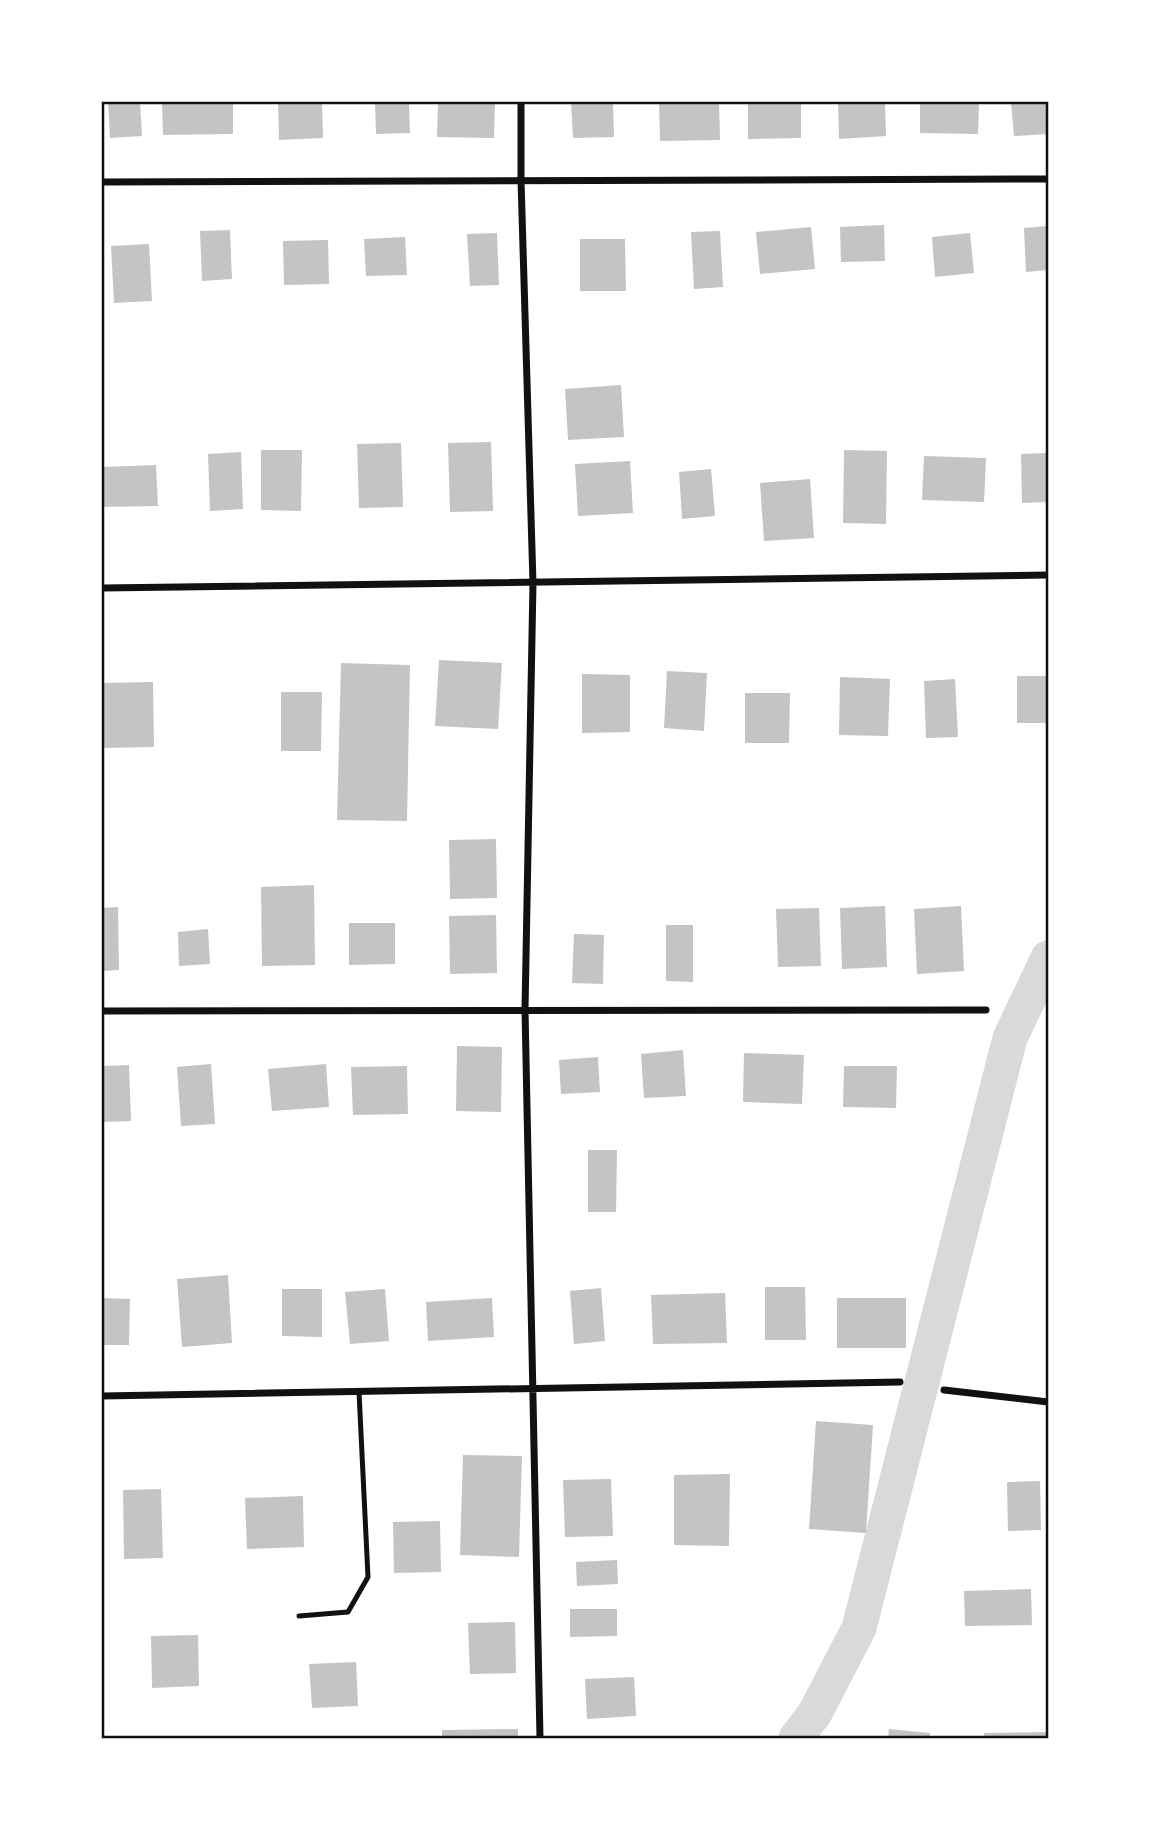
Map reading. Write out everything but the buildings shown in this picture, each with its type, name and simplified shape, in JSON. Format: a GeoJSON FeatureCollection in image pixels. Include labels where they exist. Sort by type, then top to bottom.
{"type":"FeatureCollection","features":[{"type":"Feature","properties":{"kind":"street"},"geometry":{"type":"LineString","coordinates":[[521,102],[533,583],[525,1010],[540,1738]]}},
{"type":"Feature","properties":{"kind":"street"},"geometry":{"type":"LineString","coordinates":[[102,182],[1048,178]]}},
{"type":"Feature","properties":{"kind":"street"},"geometry":{"type":"LineString","coordinates":[[102,588],[1048,575]]}},
{"type":"Feature","properties":{"kind":"street"},"geometry":{"type":"LineString","coordinates":[[102,1011],[986,1010]]}},
{"type":"Feature","properties":{"kind":"street"},"geometry":{"type":"LineString","coordinates":[[102,1396],[900,1382]]}},
{"type":"Feature","properties":{"kind":"street"},"geometry":{"type":"LineString","coordinates":[[944,1390],[1048,1402]]}},
{"type":"Feature","properties":{"kind":"lane"},"geometry":{"type":"LineString","coordinates":[[299,1616],[348,1612],[368,1577],[359,1392]]}},
{"type":"Feature","properties":{"kind":"waterway"},"geometry":{"type":"LineString","coordinates":[[796,1738],[815,1713],[859,1628],[1010,1038],[1048,958]]}}]}
